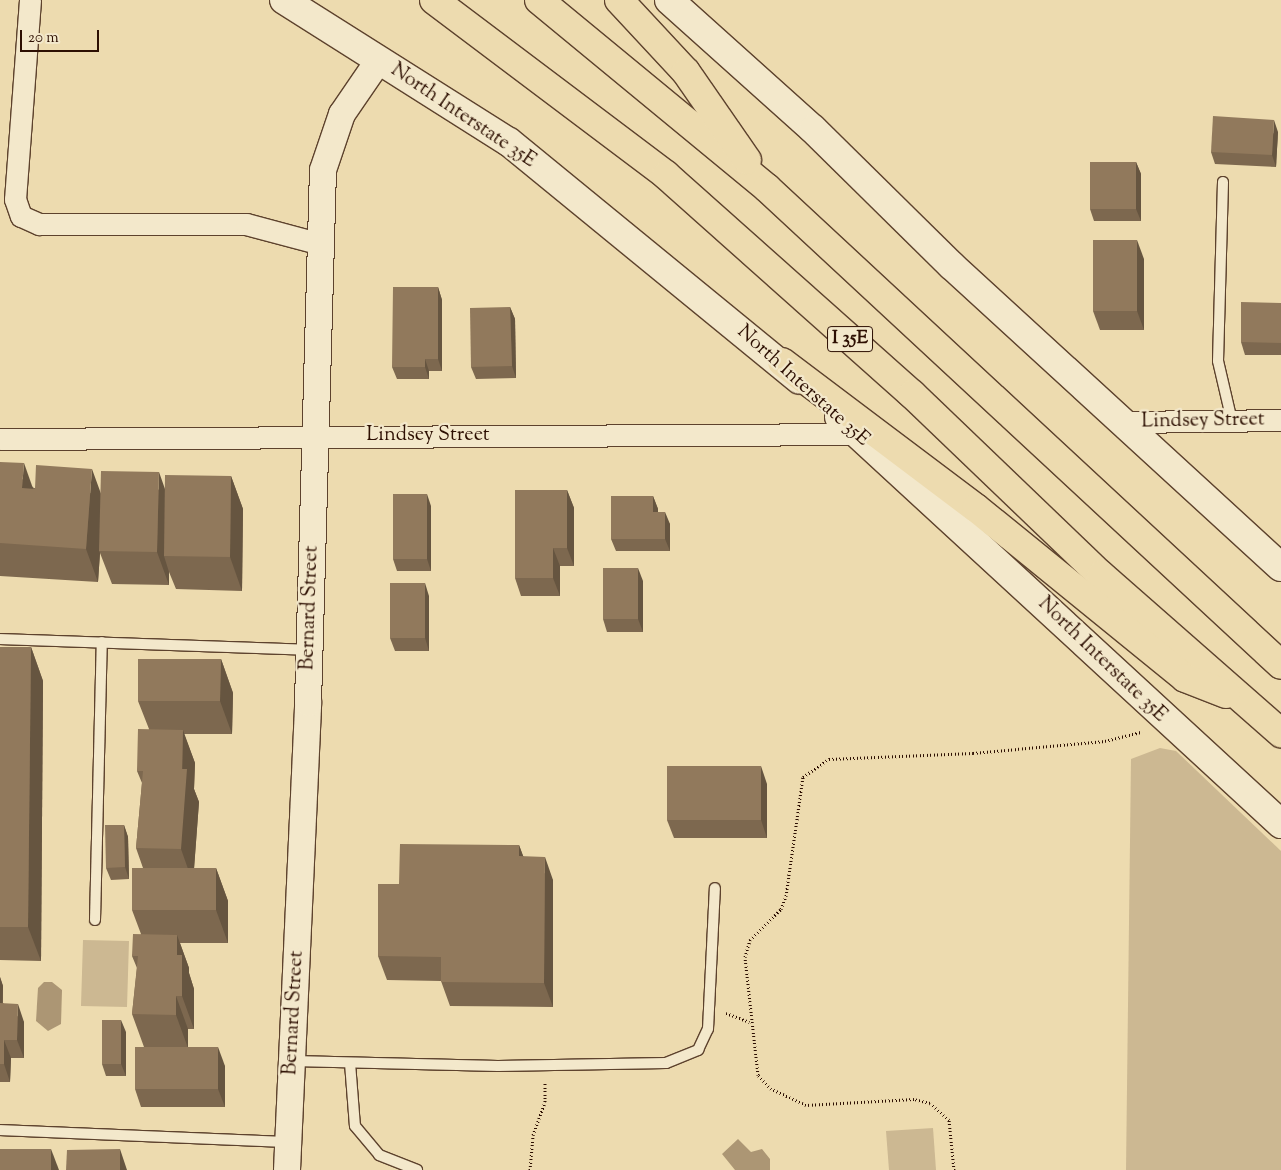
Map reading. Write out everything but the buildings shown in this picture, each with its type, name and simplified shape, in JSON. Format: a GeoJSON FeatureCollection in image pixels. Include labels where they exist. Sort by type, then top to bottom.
{"type":"FeatureCollection","features":[{"type":"Feature","properties":{"kind":"highway","name":"I 35E"},"geometry":{"type":"LineString","coordinates":[[434,0],[666,175],[1281,733]]}},
{"type":"Feature","properties":{"kind":"highway","name":"I 35E"},"geometry":{"type":"LineString","coordinates":[[539,0],[767,188],[1281,665]]}},
{"type":"Feature","properties":{"kind":"highway"},"geometry":{"type":"LineString","coordinates":[[619,0],[686,72],[767,188]]}},
{"type":"Feature","properties":{"kind":"highway"},"geometry":{"type":"LineString","coordinates":[[782,362],[976,508],[1186,678],[1246,702]]}},
{"type":"Feature","properties":{"kind":"main road","name":"North Interstate 35E"},"geometry":{"type":"LineString","coordinates":[[284,0],[509,142],[782,362],[856,434],[1003,564],[1169,726],[1281,824]]}},
{"type":"Feature","properties":{"kind":"main road"},"geometry":{"type":"LineString","coordinates":[[669,0],[1281,567]]}},
{"type":"Feature","properties":{"kind":"street"},"geometry":{"type":"LineString","coordinates":[[30,0],[15,199],[21,216],[39,224],[246,224],[321,244]]}},
{"type":"Feature","properties":{"kind":"street","name":"Bernard Street"},"geometry":{"type":"LineString","coordinates":[[287,1170],[309,650],[323,170],[333,135],[379,60]]}},
{"type":"Feature","properties":{"kind":"street","name":"Lindsey Street"},"geometry":{"type":"LineString","coordinates":[[1125,422],[1281,420]]}},
{"type":"Feature","properties":{"kind":"street","name":"Lindsey Street"},"geometry":{"type":"LineString","coordinates":[[0,439],[856,434]]}},
{"type":"Feature","properties":{"kind":"lane"},"geometry":{"type":"LineString","coordinates":[[1223,182],[1218,361],[1232,421]]}},
{"type":"Feature","properties":{"kind":"lane"},"geometry":{"type":"LineString","coordinates":[[0,639],[309,650]]}},
{"type":"Feature","properties":{"kind":"lane"},"geometry":{"type":"LineString","coordinates":[[95,920],[102,642]]}},
{"type":"Feature","properties":{"kind":"lane"},"geometry":{"type":"LineString","coordinates":[[292,1061],[545,1066],[666,1063],[698,1050],[708,1029],[712,1007],[715,888]]}},
{"type":"Feature","properties":{"kind":"lane"},"geometry":{"type":"LineString","coordinates":[[350,1063],[356,1126],[379,1155],[417,1170]]}},
{"type":"Feature","properties":{"kind":"lane"},"geometry":{"type":"LineString","coordinates":[[0,1130],[288,1142]]}},
{"type":"Feature","properties":{"kind":"path"},"geometry":{"type":"LineString","coordinates":[[954,1170],[949,1120],[930,1103],[914,1100],[806,1105],[771,1089],[753,1060],[744,957],[750,940],[781,909],[786,896],[799,788],[813,767],[829,759],[1105,741],[1169,726]]}},
{"type":"Feature","properties":{"kind":"path"},"geometry":{"type":"LineString","coordinates":[[712,1007],[749,1022]]}},
{"type":"Feature","properties":{"kind":"path"},"geometry":{"type":"LineString","coordinates":[[530,1170],[533,1135],[545,1102],[545,1066]]}},
{"type":"Feature","properties":{"kind":"shaded area"},"geometry":{"type":"Polygon","coordinates":[[[1160,748],[1176,751],[1281,851],[1281,1170],[1126,1170],[1131,759],[1160,748]]]}},
{"type":"Feature","properties":{"kind":"shaded area"},"geometry":{"type":"Polygon","coordinates":[[[83,940],[129,941],[127,1007],[81,1006],[83,940]]]}},
{"type":"Feature","properties":{"kind":"shaded area"},"geometry":{"type":"Polygon","coordinates":[[[44,982],[52,982],[62,990],[61,1024],[48,1031],[36,1021],[38,988],[44,982]]]}},
{"type":"Feature","properties":{"kind":"shaded area"},"geometry":{"type":"Polygon","coordinates":[[[933,1128],[936,1170],[889,1170],[886,1131],[933,1128]]]}},
{"type":"Feature","properties":{"kind":"shaded area"},"geometry":{"type":"Polygon","coordinates":[[[738,1139],[751,1152],[762,1149],[770,1159],[770,1170],[735,1170],[722,1154],[738,1139]]]}}]}
